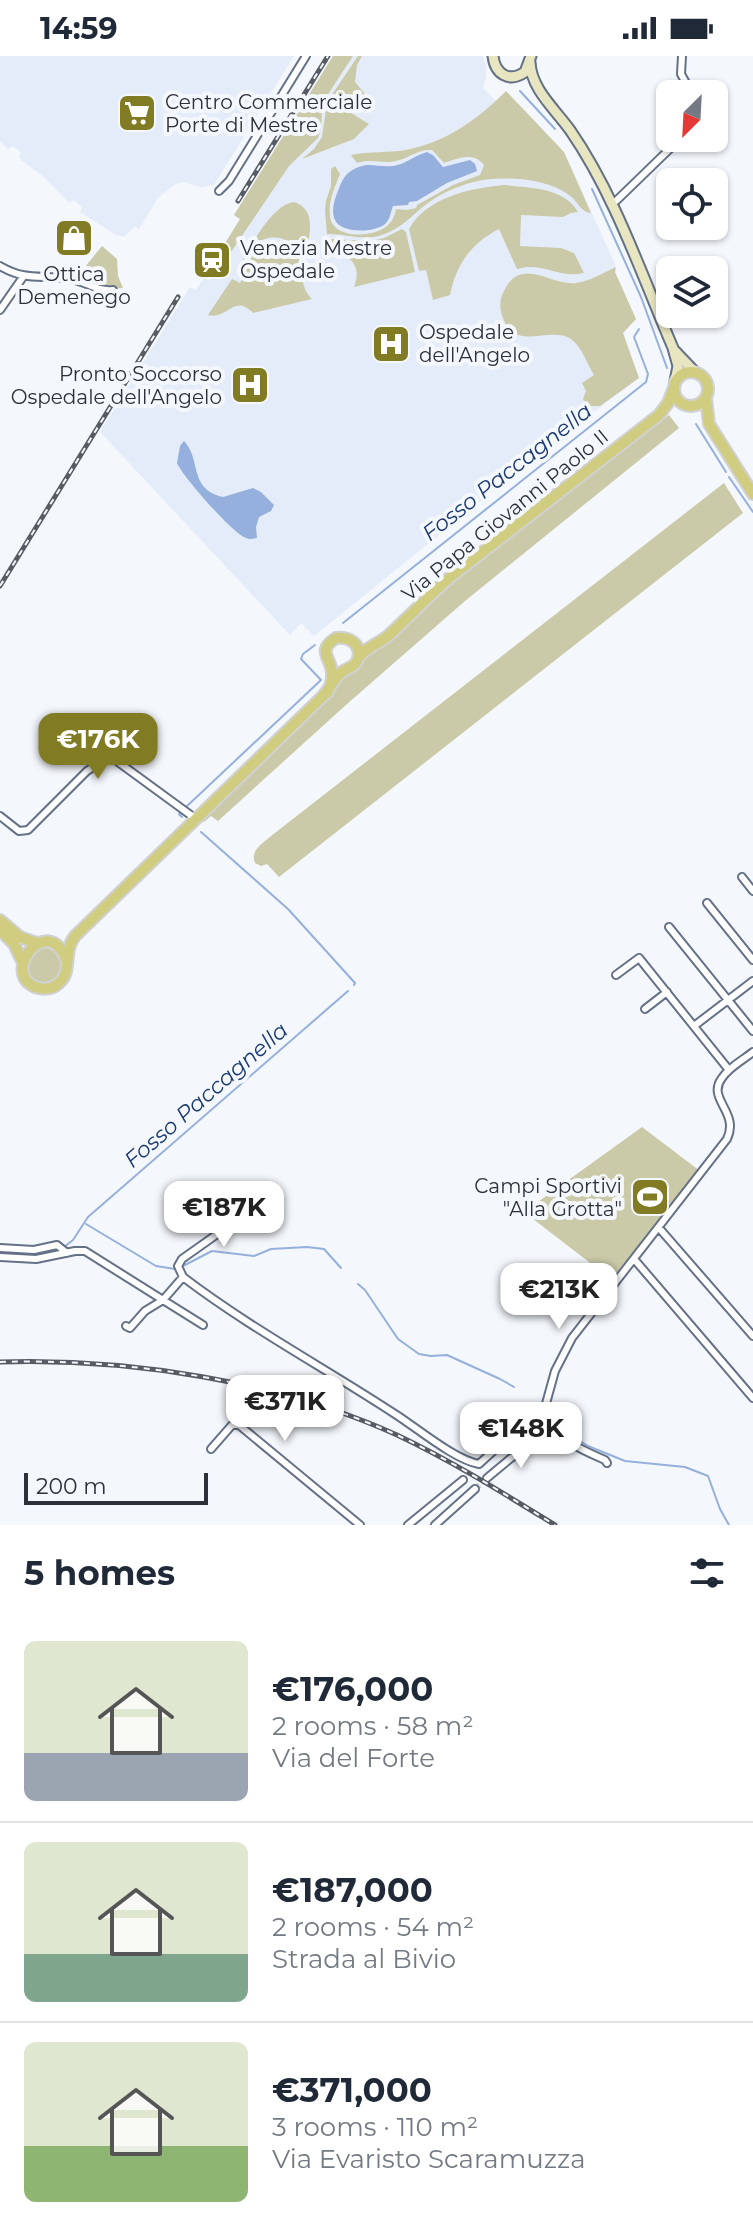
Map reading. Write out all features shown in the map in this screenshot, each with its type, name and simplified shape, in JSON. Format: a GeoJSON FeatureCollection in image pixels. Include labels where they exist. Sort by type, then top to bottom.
{"type":"FeatureCollection","features":[{"type":"Feature","properties":{"kind":"main road"},"geometry":{"type":"LineString","coordinates":[[493,56],[494,65],[502,75],[516,77],[539,90]]}},
{"type":"Feature","properties":{"kind":"main road"},"geometry":{"type":"LineString","coordinates":[[516,77],[523,74],[530,59]]}},
{"type":"Feature","properties":{"kind":"main road"},"geometry":{"type":"LineString","coordinates":[[530,59],[531,73],[539,90],[570,130],[610,204],[673,348],[678,366],[674,386],[677,400],[709,424],[753,494]]}},
{"type":"Feature","properties":{"kind":"main road"},"geometry":{"type":"LineString","coordinates":[[673,348],[707,382],[709,424]]}},
{"type":"Feature","properties":{"kind":"main road"},"geometry":{"type":"LineString","coordinates":[[674,386],[685,373],[695,372]]}},
{"type":"Feature","properties":{"kind":"main road","name":"Via Papa Giovanni Paolo II"},"geometry":{"type":"LineString","coordinates":[[359,657],[388,636],[454,574],[659,415],[674,386]]}},
{"type":"Feature","properties":{"kind":"main road"},"geometry":{"type":"LineString","coordinates":[[687,406],[698,405],[706,398]]}},
{"type":"Feature","properties":{"kind":"main road","name":"Via Papa Giovanni Paolo II"},"geometry":{"type":"LineString","coordinates":[[659,415],[687,406]]}},
{"type":"Feature","properties":{"kind":"main road"},"geometry":{"type":"LineString","coordinates":[[327,693],[332,675],[326,654],[331,641],[342,637],[366,646],[374,644]]}},
{"type":"Feature","properties":{"kind":"main road"},"geometry":{"type":"LineString","coordinates":[[330,665],[344,670],[353,667],[359,657],[354,642]]}},
{"type":"Feature","properties":{"kind":"main road"},"geometry":{"type":"LineString","coordinates":[[0,930],[14,944],[21,959],[21,973],[28,983],[48,989],[56,985],[64,977],[68,945],[75,936],[327,693],[344,670]]}},
{"type":"Feature","properties":{"kind":"main road"},"geometry":{"type":"LineString","coordinates":[[0,920],[20,937],[37,943],[51,943],[75,936]]}},
{"type":"Feature","properties":{"kind":"main road"},"geometry":{"type":"LineString","coordinates":[[21,959],[26,949],[37,943]]}},
{"type":"Feature","properties":{"kind":"main road"},"geometry":{"type":"LineString","coordinates":[[51,943],[60,949],[66,959]]}},
{"type":"Feature","properties":{"kind":"street"},"geometry":{"type":"LineString","coordinates":[[219,191],[229,181],[306,56]]}},
{"type":"Feature","properties":{"kind":"street"},"geometry":{"type":"LineString","coordinates":[[682,56],[681,74],[684,80]]}},
{"type":"Feature","properties":{"kind":"street"},"geometry":{"type":"LineString","coordinates":[[610,204],[667,152]]}},
{"type":"Feature","properties":{"kind":"street"},"geometry":{"type":"LineString","coordinates":[[0,266],[23,277],[74,279],[100,290],[113,290]]}},
{"type":"Feature","properties":{"kind":"street"},"geometry":{"type":"LineString","coordinates":[[0,310],[23,277]]}},
{"type":"Feature","properties":{"kind":"street"},"geometry":{"type":"LineString","coordinates":[[0,816],[19,831],[28,830],[87,771],[107,758],[114,759],[196,819]]}},
{"type":"Feature","properties":{"kind":"street"},"geometry":{"type":"LineString","coordinates":[[742,877],[753,891]]}},
{"type":"Feature","properties":{"kind":"street"},"geometry":{"type":"LineString","coordinates":[[707,903],[753,960]]}},
{"type":"Feature","properties":{"kind":"street"},"geometry":{"type":"LineString","coordinates":[[669,927],[753,1031]]}},
{"type":"Feature","properties":{"kind":"street"},"geometry":{"type":"LineString","coordinates":[[616,975],[639,958],[729,1070]]}},
{"type":"Feature","properties":{"kind":"street"},"geometry":{"type":"LineString","coordinates":[[694,1026],[753,981]]}},
{"type":"Feature","properties":{"kind":"street"},"geometry":{"type":"LineString","coordinates":[[645,1009],[667,992]]}},
{"type":"Feature","properties":{"kind":"street"},"geometry":{"type":"LineString","coordinates":[[538,1442],[555,1371],[566,1348],[695,1186],[727,1139],[731,1130],[729,1116],[717,1091],[720,1080],[753,1052]]}},
{"type":"Feature","properties":{"kind":"street"},"geometry":{"type":"LineString","coordinates":[[126,1326],[130,1328],[145,1311],[163,1300],[180,1272],[182,1259],[247,1213]]}},
{"type":"Feature","properties":{"kind":"street"},"geometry":{"type":"LineString","coordinates":[[659,1228],[753,1336]]}},
{"type":"Feature","properties":{"kind":"street"},"geometry":{"type":"LineString","coordinates":[[0,1248],[34,1250],[51,1245],[64,1250]]}},
{"type":"Feature","properties":{"kind":"street"},"geometry":{"type":"LineString","coordinates":[[0,1257],[36,1259],[64,1250],[89,1253],[203,1325]]}},
{"type":"Feature","properties":{"kind":"street"},"geometry":{"type":"LineString","coordinates":[[634,1259],[753,1398]]}},
{"type":"Feature","properties":{"kind":"street"},"geometry":{"type":"LineString","coordinates":[[180,1272],[247,1322],[459,1456],[479,1464],[522,1426],[541,1423],[607,1463]]}},
{"type":"Feature","properties":{"kind":"street"},"geometry":{"type":"LineString","coordinates":[[541,1423],[552,1431]]}},
{"type":"Feature","properties":{"kind":"street"},"geometry":{"type":"LineString","coordinates":[[211,1449],[228,1428],[239,1425],[360,1525]]}},
{"type":"Feature","properties":{"kind":"street"},"geometry":{"type":"LineString","coordinates":[[487,1478],[552,1431]]}},
{"type":"Feature","properties":{"kind":"street"},"geometry":{"type":"LineString","coordinates":[[408,1525],[463,1480]]}},
{"type":"Feature","properties":{"kind":"street"},"geometry":{"type":"LineString","coordinates":[[435,1525],[475,1489]]}},
{"type":"Feature","properties":{"kind":"shaded area"},"geometry":{"type":"Polygon","coordinates":[[[0,56],[294,56],[214,185],[175,184],[158,198],[139,229],[135,226],[124,237],[80,212],[82,207],[74,200],[69,203],[46,179],[19,158],[21,153],[13,146],[8,149],[0,141],[0,56]]]}},
{"type":"Feature","properties":{"kind":"shaded area","name":"Ospedale dell'Angelo"},"geometry":{"type":"Polygon","coordinates":[[[333,56],[483,56],[486,77],[483,88],[496,101],[506,91],[567,158],[636,319],[623,333],[639,378],[550,445],[314,636],[301,623],[290,635],[100,432],[190,287],[196,290],[204,278],[209,281],[226,253],[221,250],[240,219],[234,215],[333,56]]]}},
{"type":"Feature","properties":{"kind":"green space"},"geometry":{"type":"Polygon","coordinates":[[[333,56],[353,56],[325,99],[318,138],[289,166],[225,261],[222,260],[226,253],[221,250],[240,219],[234,215],[333,56]]]}},
{"type":"Feature","properties":{"kind":"green space"},"geometry":{"type":"Polygon","coordinates":[[[358,56],[362,56],[357,65],[355,82],[365,94],[351,113],[369,124],[354,139],[302,159],[322,137],[327,102],[358,56]]]}},
{"type":"Feature","properties":{"kind":"green space"},"geometry":{"type":"Polygon","coordinates":[[[506,91],[564,152],[591,213],[552,186],[521,179],[491,179],[466,184],[442,194],[401,225],[382,235],[327,234],[326,201],[331,186],[331,169],[335,166],[340,174],[331,200],[330,216],[338,229],[355,234],[382,229],[391,222],[396,209],[416,208],[453,185],[480,175],[484,165],[475,158],[465,157],[444,163],[432,150],[391,162],[357,163],[351,155],[406,150],[435,141],[473,120],[506,91]]]}},
{"type":"Feature","properties":{"kind":"green space"},"geometry":{"type":"Polygon","coordinates":[[[504,185],[546,190],[572,204],[578,212],[563,217],[521,215],[520,246],[561,248],[574,253],[584,273],[566,274],[534,267],[517,269],[499,229],[480,241],[466,256],[456,274],[450,295],[433,300],[426,270],[419,271],[409,229],[417,218],[438,202],[464,192],[504,185]]]}},
{"type":"Feature","properties":{"kind":"green space"},"geometry":{"type":"Polygon","coordinates":[[[294,202],[307,211],[309,218],[305,258],[288,241],[266,239],[252,248],[238,269],[269,219],[294,202]]]}},
{"type":"Feature","properties":{"kind":"green space"},"geometry":{"type":"Polygon","coordinates":[[[402,229],[406,232],[415,272],[354,287],[354,263],[329,239],[372,241],[402,229]]]}},
{"type":"Feature","properties":{"kind":"green space"},"geometry":{"type":"Polygon","coordinates":[[[271,242],[285,243],[298,254],[303,282],[312,299],[253,313],[236,306],[215,316],[208,315],[232,279],[240,283],[255,251],[271,242]]]}},
{"type":"Feature","properties":{"kind":"green space"},"geometry":{"type":"Polygon","coordinates":[[[102,246],[117,259],[118,276],[123,288],[101,289],[76,278],[102,246]]]}},
{"type":"Feature","properties":{"kind":"green space"},"geometry":{"type":"Polygon","coordinates":[[[616,267],[615,272],[636,319],[623,333],[639,378],[600,406],[587,406],[583,399],[586,391],[582,383],[594,375],[578,346],[562,336],[523,336],[514,333],[507,327],[502,315],[501,300],[511,280],[519,275],[528,273],[576,283],[616,267]]]}},
{"type":"Feature","properties":{"kind":"green space"},"geometry":{"type":"Polygon","coordinates":[[[669,415],[679,428],[465,601],[218,821],[211,816],[202,821],[333,694],[337,683],[361,658],[669,415]]]}},
{"type":"Feature","properties":{"kind":"green space"},"geometry":{"type":"Polygon","coordinates":[[[724,483],[743,513],[279,877],[267,864],[261,866],[255,863],[255,851],[271,836],[724,483]]]}},
{"type":"Feature","properties":{"kind":"green space"},"geometry":{"type":"Polygon","coordinates":[[[44,948],[56,953],[61,965],[56,977],[44,982],[32,977],[27,965],[32,953],[44,948]]]}},
{"type":"Feature","properties":{"kind":"green space"},"geometry":{"type":"Polygon","coordinates":[[[642,1127],[700,1171],[611,1279],[524,1212],[642,1127]]]}},
{"type":"Feature","properties":{"kind":"water"},"geometry":{"type":"Polygon","coordinates":[[[427,152],[443,167],[470,160],[477,171],[447,183],[408,205],[393,206],[386,223],[375,229],[351,230],[335,220],[334,202],[349,173],[362,166],[398,165],[427,152]]]}},
{"type":"Feature","properties":{"kind":"water"},"geometry":{"type":"Polygon","coordinates":[[[184,441],[193,457],[200,481],[212,493],[223,497],[253,488],[274,505],[271,511],[259,517],[257,538],[248,539],[238,533],[188,480],[177,463],[184,441]]]}},
{"type":"Feature","properties":{"kind":"waterway"},"geometry":{"type":"LineString","coordinates":[[520,91],[555,129]]}},
{"type":"Feature","properties":{"kind":"waterway"},"geometry":{"type":"LineString","coordinates":[[592,189],[641,297],[667,368]]}},
{"type":"Feature","properties":{"kind":"waterway","name":"Fosso Paccagnella"},"geometry":{"type":"LineString","coordinates":[[343,623],[646,382],[648,374],[634,337],[639,329]]}},
{"type":"Feature","properties":{"kind":"waterway"},"geometry":{"type":"LineString","coordinates":[[696,424],[726,472]]}},
{"type":"Feature","properties":{"kind":"waterway"},"geometry":{"type":"LineString","coordinates":[[729,477],[753,512]]}},
{"type":"Feature","properties":{"kind":"waterway","name":"Fosso Paccagnella"},"geometry":{"type":"LineString","coordinates":[[186,807],[321,680],[301,659],[315,645]]}},
{"type":"Feature","properties":{"kind":"waterway","name":"Fosso Paccagnella"},"geometry":{"type":"LineString","coordinates":[[181,812],[182,817]]}},
{"type":"Feature","properties":{"kind":"waterway","name":"Fosso Paccagnella"},"geometry":{"type":"LineString","coordinates":[[201,832],[288,909],[354,985]]}},
{"type":"Feature","properties":{"kind":"waterway","name":"Fosso Paccagnella"},"geometry":{"type":"LineString","coordinates":[[64,1247],[73,1240],[88,1217],[348,991]]}},
{"type":"Feature","properties":{"kind":"waterway"},"geometry":{"type":"LineString","coordinates":[[86,1224],[156,1266],[175,1269]]}},
{"type":"Feature","properties":{"kind":"waterway"},"geometry":{"type":"LineString","coordinates":[[181,1267],[212,1251],[254,1256],[271,1249],[307,1247],[324,1249],[341,1268]]}},
{"type":"Feature","properties":{"kind":"waterway"},"geometry":{"type":"LineString","coordinates":[[0,1252],[41,1254],[58,1249]]}},
{"type":"Feature","properties":{"kind":"waterway"},"geometry":{"type":"LineString","coordinates":[[358,1284],[398,1339],[419,1354],[447,1355],[514,1387]]}},
{"type":"Feature","properties":{"kind":"waterway"},"geometry":{"type":"LineString","coordinates":[[566,1432],[588,1446],[625,1461],[685,1467],[708,1476],[729,1525]]}},
{"type":"Feature","properties":{"kind":"tunnel"},"geometry":{"type":"LineString","coordinates":[[475,1489],[487,1478]]}},
{"type":"Feature","properties":{"kind":"railway"},"geometry":{"type":"LineString","coordinates":[[238,201],[328,56]]}},
{"type":"Feature","properties":{"kind":"railway"},"geometry":{"type":"LineString","coordinates":[[0,586],[178,297]]}},
{"type":"Feature","properties":{"kind":"railway"},"geometry":{"type":"LineString","coordinates":[[0,1362],[100,1364],[151,1369],[253,1387],[303,1400],[397,1435],[555,1525]]}},
{"type":"Feature","properties":{"kind":"place","name":"Centro Commerciale Porte di Mestre"},"geometry":{"type":"Point","coordinates":[137,113]}},
{"type":"Feature","properties":{"kind":"place","name":"Ottica Demenego"},"geometry":{"type":"Point","coordinates":[74,238]}},
{"type":"Feature","properties":{"kind":"place","name":"Venezia Mestre Ospedale"},"geometry":{"type":"Point","coordinates":[212,260]}},
{"type":"Feature","properties":{"kind":"place","name":"Ospedale dell'Angelo"},"geometry":{"type":"Point","coordinates":[391,344]}},
{"type":"Feature","properties":{"kind":"place","name":"Pronto Soccorso Ospedale dell'Angelo"},"geometry":{"type":"Point","coordinates":[250,385]}},
{"type":"Feature","properties":{"kind":"place","name":"Campi Sportivi \"Alla Grotta\""},"geometry":{"type":"Point","coordinates":[650,1197]}}]}
